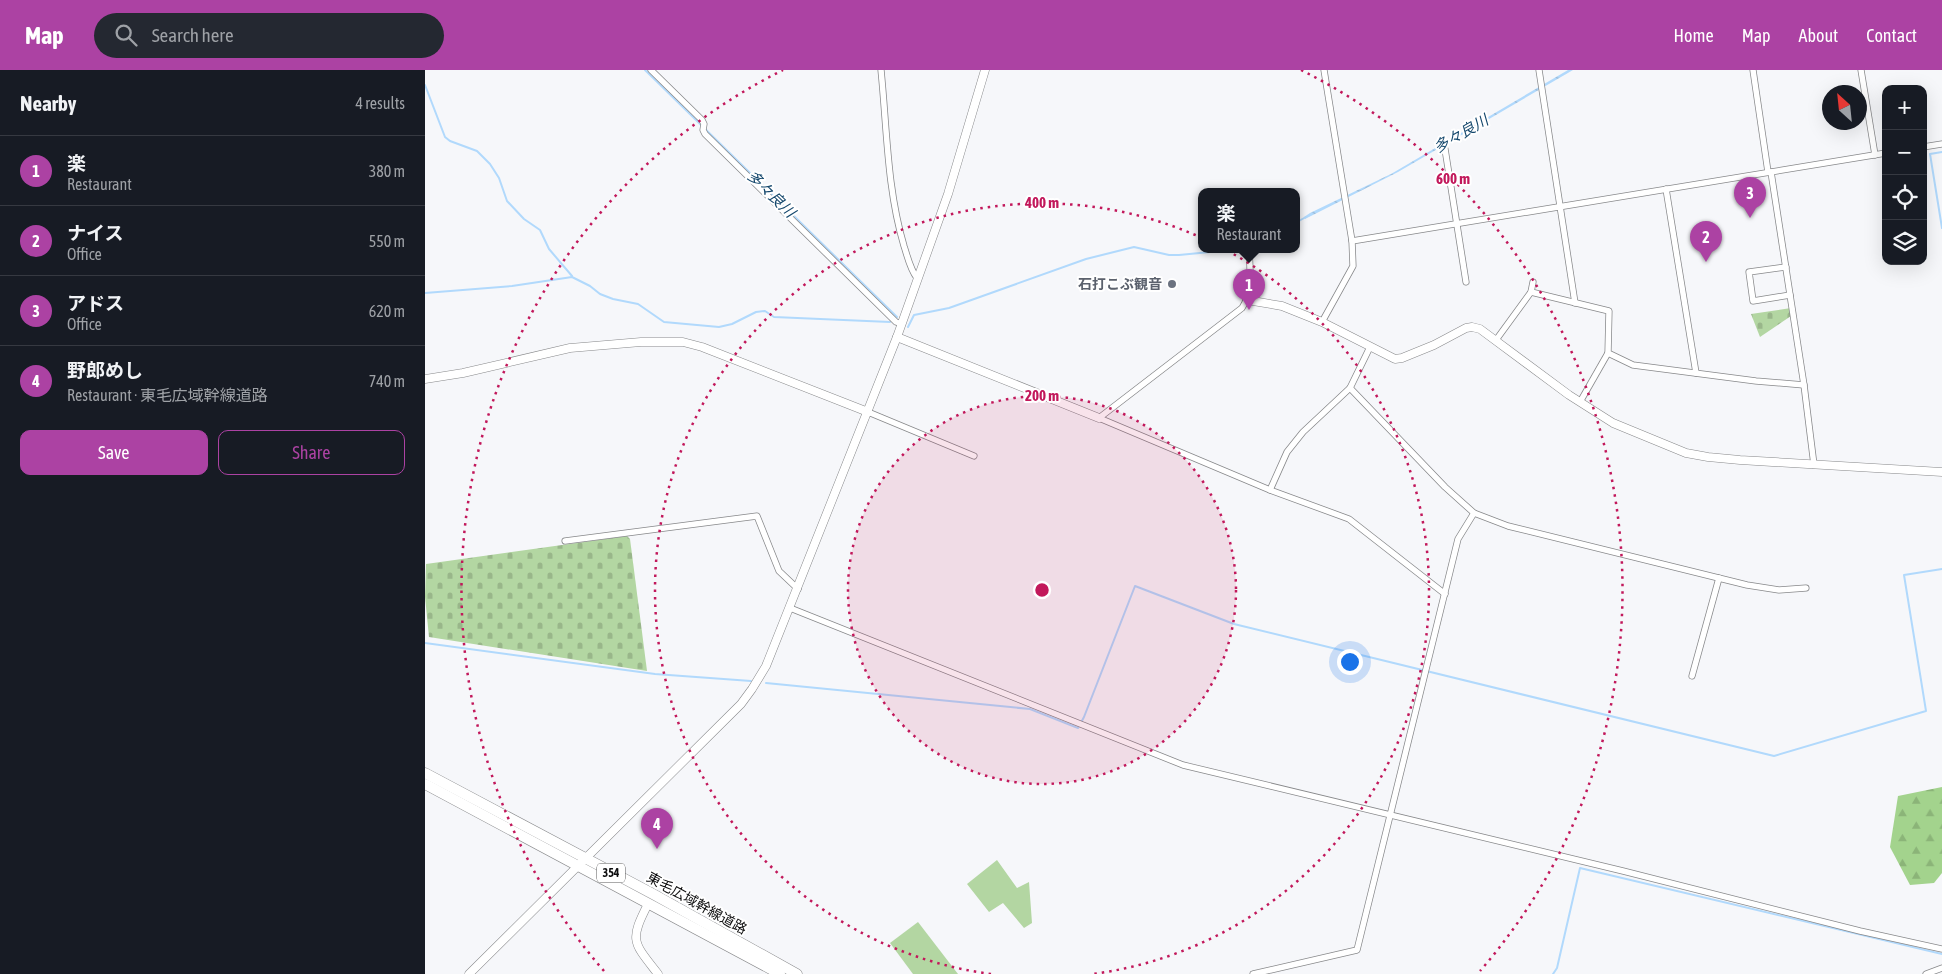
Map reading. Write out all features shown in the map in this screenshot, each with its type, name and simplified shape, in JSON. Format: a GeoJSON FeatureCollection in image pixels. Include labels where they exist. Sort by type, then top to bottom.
{"type":"FeatureCollection","features":[{"type":"Feature","properties":{"kind":"highway","name":"東毛広域幹線道路"},"geometry":{"type":"LineString","coordinates":[[425,773],[581,862],[648,904],[780,974]]}},
{"type":"Feature","properties":{"kind":"highway","name":"東毛広域幹線道路"},"geometry":{"type":"LineString","coordinates":[[425,784],[797,974]]}},
{"type":"Feature","properties":{"kind":"street"},"geometry":{"type":"LineString","coordinates":[[651,70],[703,120],[705,134],[896,322],[901,324]]}},
{"type":"Feature","properties":{"kind":"street"},"geometry":{"type":"LineString","coordinates":[[881,70],[893,196],[906,251],[911,268],[917,278]]}},
{"type":"Feature","properties":{"kind":"street"},"geometry":{"type":"LineString","coordinates":[[469,974],[747,696],[766,666],[791,608],[897,337],[948,194],[985,70]]}},
{"type":"Feature","properties":{"kind":"street"},"geometry":{"type":"LineString","coordinates":[[1322,322],[1353,266],[1352,241],[1324,70]]}},
{"type":"Feature","properties":{"kind":"street"},"geometry":{"type":"LineString","coordinates":[[1539,70],[1575,303]]}},
{"type":"Feature","properties":{"kind":"street"},"geometry":{"type":"LineString","coordinates":[[1753,70],[1786,267],[1814,465]]}},
{"type":"Feature","properties":{"kind":"street"},"geometry":{"type":"LineString","coordinates":[[1861,70],[1875,155]]}},
{"type":"Feature","properties":{"kind":"street"},"geometry":{"type":"LineString","coordinates":[[1927,146],[1942,144]]}},
{"type":"Feature","properties":{"kind":"street"},"geometry":{"type":"LineString","coordinates":[[1445,149],[1466,282]]}},
{"type":"Feature","properties":{"kind":"street"},"geometry":{"type":"LineString","coordinates":[[1352,241],[1882,154]]}},
{"type":"Feature","properties":{"kind":"street"},"geometry":{"type":"LineString","coordinates":[[1666,189],[1695,373]]}},
{"type":"Feature","properties":{"kind":"street"},"geometry":{"type":"LineString","coordinates":[[1099,418],[1242,308],[1247,300],[1250,277],[1249,253]]}},
{"type":"Feature","properties":{"kind":"street"},"geometry":{"type":"LineString","coordinates":[[1786,267],[1749,272],[1753,301],[1790,295]]}},
{"type":"Feature","properties":{"kind":"street"},"geometry":{"type":"LineString","coordinates":[[1496,340],[1531,292],[1533,282]]}},
{"type":"Feature","properties":{"kind":"street"},"geometry":{"type":"LineString","coordinates":[[1531,292],[1609,311],[1607,353],[1580,402]]}},
{"type":"Feature","properties":{"kind":"street"},"geometry":{"type":"LineString","coordinates":[[1247,300],[1282,306],[1322,322],[1395,359],[1435,346],[1466,328],[1480,329],[1580,402],[1613,423],[1687,453],[1708,458],[1942,472]]}},
{"type":"Feature","properties":{"kind":"street"},"geometry":{"type":"LineString","coordinates":[[897,337],[1099,418],[1270,490],[1349,519],[1445,594]]}},
{"type":"Feature","properties":{"kind":"street"},"geometry":{"type":"LineString","coordinates":[[425,380],[570,348],[641,342],[683,342],[702,347],[868,412],[974,456]]}},
{"type":"Feature","properties":{"kind":"street"},"geometry":{"type":"LineString","coordinates":[[1270,490],[1287,452],[1303,432],[1350,388],[1370,347]]}},
{"type":"Feature","properties":{"kind":"street"},"geometry":{"type":"LineString","coordinates":[[1607,353],[1633,365],[1756,382],[1804,385]]}},
{"type":"Feature","properties":{"kind":"street"},"geometry":{"type":"LineString","coordinates":[[1350,388],[1445,486],[1474,513],[1508,526],[1747,585],[1779,590],[1806,588]]}},
{"type":"Feature","properties":{"kind":"street"},"geometry":{"type":"LineString","coordinates":[[1253,974],[1357,950],[1458,539],[1474,513]]}},
{"type":"Feature","properties":{"kind":"street"},"geometry":{"type":"LineString","coordinates":[[565,541],[757,516],[780,573],[798,589]]}},
{"type":"Feature","properties":{"kind":"street"},"geometry":{"type":"LineString","coordinates":[[1692,676],[1719,578]]}},
{"type":"Feature","properties":{"kind":"street"},"geometry":{"type":"LineString","coordinates":[[791,608],[1183,765],[1623,871],[1861,931],[1942,949]]}},
{"type":"Feature","properties":{"kind":"street"},"geometry":{"type":"LineString","coordinates":[[648,904],[637,925],[636,941],[639,949],[657,974]]}},
{"type":"Feature","properties":{"kind":"street"},"geometry":{"type":"LineString","coordinates":[[1926,974],[1942,968]]}},
{"type":"Feature","properties":{"kind":"green space"},"geometry":{"type":"Polygon","coordinates":[[[1791,308],[1791,316],[1760,337],[1751,314],[1791,308]]]}},
{"type":"Feature","properties":{"kind":"green space"},"geometry":{"type":"Polygon","coordinates":[[[627,536],[630,539],[647,671],[429,637],[425,597],[426,564],[627,536]]]}},
{"type":"Feature","properties":{"kind":"green space"},"geometry":{"type":"Polygon","coordinates":[[[1942,787],[1942,873],[1934,883],[1910,885],[1890,847],[1898,796],[1942,787]]]}},
{"type":"Feature","properties":{"kind":"green space"},"geometry":{"type":"Polygon","coordinates":[[[997,860],[1017,888],[1029,882],[1032,923],[1024,928],[1003,903],[989,912],[967,884],[997,860]]]}},
{"type":"Feature","properties":{"kind":"green space"},"geometry":{"type":"Polygon","coordinates":[[[918,922],[958,974],[913,974],[890,943],[918,922]]]}},
{"type":"Feature","properties":{"kind":"water"},"geometry":{"type":"Polygon","coordinates":[[[1568,70],[1573,70],[1398,172],[1305,219],[1304,217],[1310,213],[1391,174],[1568,70]]]}},
{"type":"Feature","properties":{"kind":"waterway","name":"多々良川"},"geometry":{"type":"LineString","coordinates":[[645,70],[897,317]]}},
{"type":"Feature","properties":{"kind":"waterway"},"geometry":{"type":"LineString","coordinates":[[425,85],[445,137],[450,141],[477,151],[490,164],[499,178],[507,201],[524,219],[540,230],[549,249],[572,276]]}},
{"type":"Feature","properties":{"kind":"waterway"},"geometry":{"type":"LineString","coordinates":[[1942,152],[1930,154],[1942,228]]}},
{"type":"Feature","properties":{"kind":"waterway","name":"多々良川"},"geometry":{"type":"LineString","coordinates":[[1300,220],[1306,217]]}},
{"type":"Feature","properties":{"kind":"waterway","name":"多々良川"},"geometry":{"type":"LineString","coordinates":[[908,327],[914,315],[949,308],[1086,259],[1134,247],[1169,255],[1200,253]]}},
{"type":"Feature","properties":{"kind":"waterway"},"geometry":{"type":"LineString","coordinates":[[425,293],[512,286],[572,277],[590,286],[600,294],[613,299],[638,304],[664,322],[719,327],[732,324],[756,312],[765,311],[774,317],[890,322]]}},
{"type":"Feature","properties":{"kind":"waterway"},"geometry":{"type":"LineString","coordinates":[[766,683],[1030,709],[1078,728],[1135,586],[1234,624],[1774,756],[1926,711],[1904,575],[1942,569]]}},
{"type":"Feature","properties":{"kind":"waterway"},"geometry":{"type":"LineString","coordinates":[[425,643],[655,674],[751,681]]}},
{"type":"Feature","properties":{"kind":"waterway"},"geometry":{"type":"LineString","coordinates":[[1553,974],[1557,968],[1580,868],[1942,954]]}},
{"type":"Feature","properties":{"kind":"place","name":"アドス"},"geometry":{"type":"Point","coordinates":[1750,218]}},
{"type":"Feature","properties":{"kind":"place","name":"ナイス"},"geometry":{"type":"Point","coordinates":[1706,262]}},
{"type":"Feature","properties":{"kind":"place","name":"石打こぶ観音"},"geometry":{"type":"Point","coordinates":[1172,284]}},
{"type":"Feature","properties":{"kind":"place","name":"楽"},"geometry":{"type":"Point","coordinates":[1249,310]}},
{"type":"Feature","properties":{"kind":"place","name":"野郎めし"},"geometry":{"type":"Point","coordinates":[657,849]}}]}
